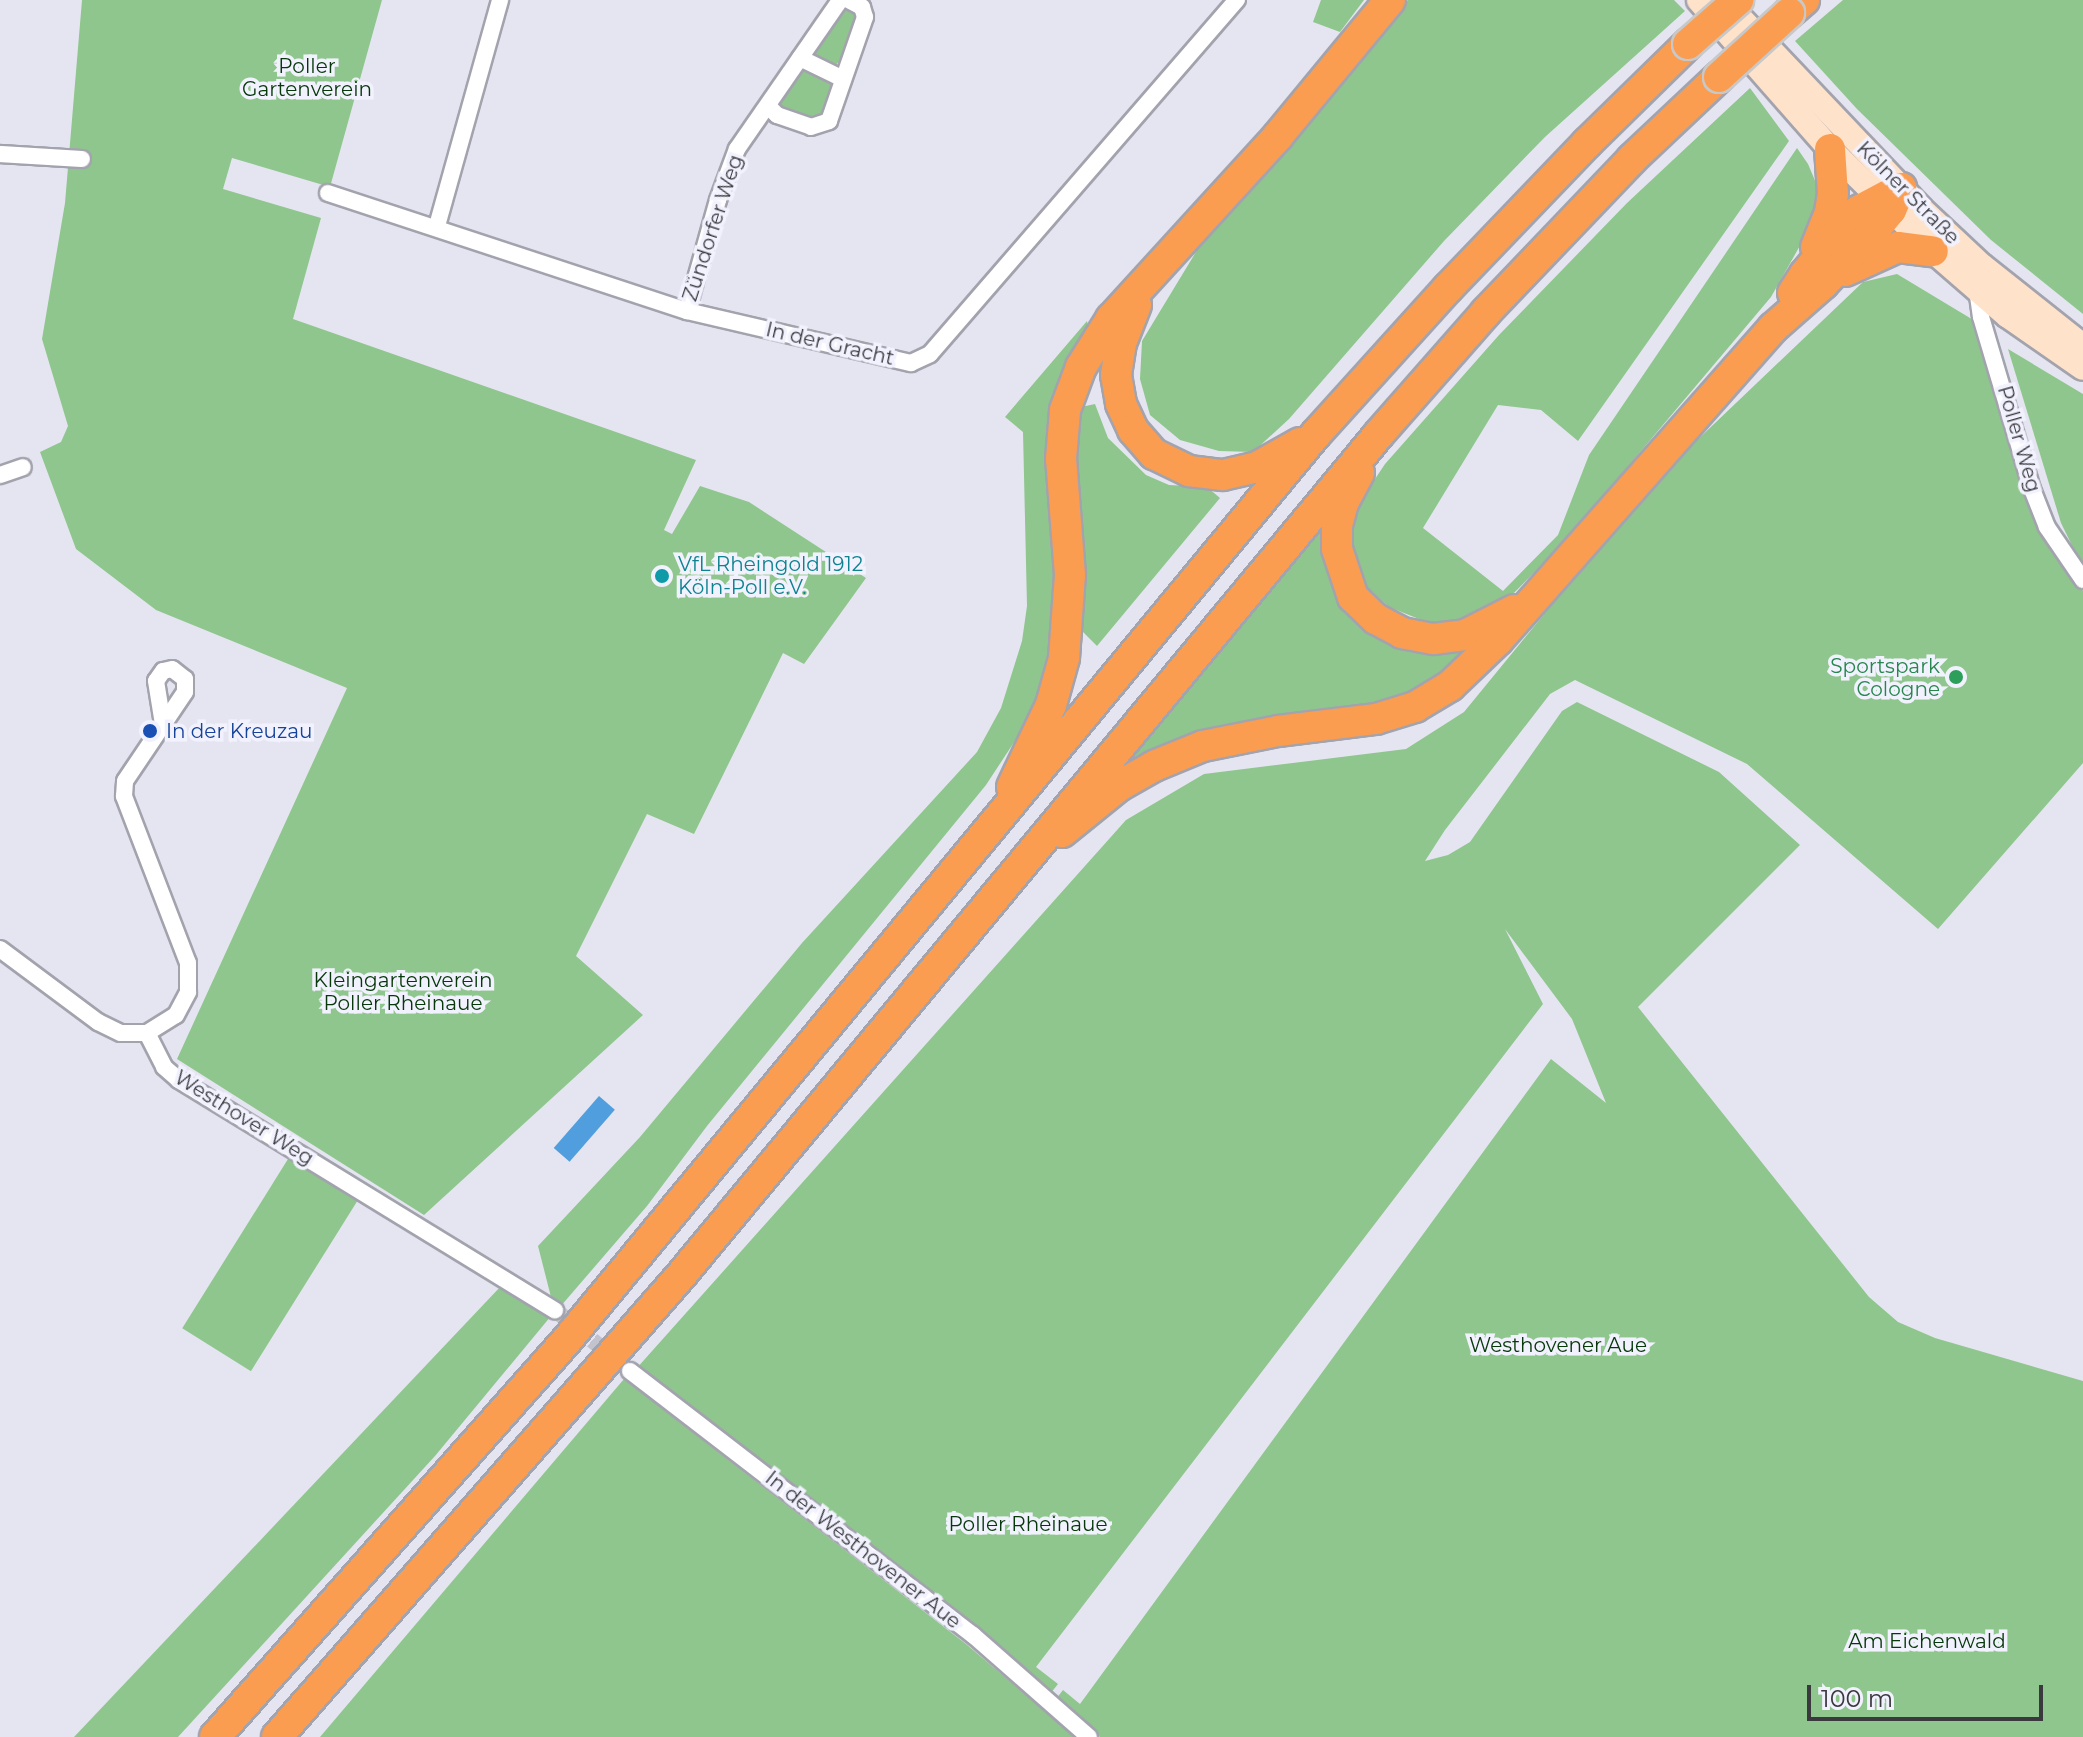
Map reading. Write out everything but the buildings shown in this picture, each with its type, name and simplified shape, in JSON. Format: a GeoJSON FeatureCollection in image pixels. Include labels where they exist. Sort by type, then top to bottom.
{"type":"FeatureCollection","features":[{"type":"Feature","properties":{"kind":"highway"},"geometry":{"type":"LineString","coordinates":[[990,832],[1051,705],[1064,658],[1070,588],[1061,459],[1065,410],[1081,367],[1111,319],[1278,136],[1390,0]]}},
{"type":"Feature","properties":{"kind":"highway"},"geometry":{"type":"LineString","coordinates":[[277,1737],[683,1273],[1379,434],[1496,301],[1632,159],[1796,7]]}},
{"type":"Feature","properties":{"kind":"highway"},"geometry":{"type":"LineString","coordinates":[[215,1737],[577,1328],[1316,434],[1459,276],[1587,143],[1688,44],[1741,12]]}},
{"type":"Feature","properties":{"kind":"highway"},"geometry":{"type":"LineString","coordinates":[[1814,279],[1835,181],[1830,149]]}},
{"type":"Feature","properties":{"kind":"highway"},"geometry":{"type":"LineString","coordinates":[[1011,874],[1119,786],[1154,766],[1203,746],[1278,731],[1376,719],[1415,707],[1450,686],[1498,640],[1773,328],[1814,279],[1858,211],[1890,199]]}},
{"type":"Feature","properties":{"kind":"highway"},"geometry":{"type":"LineString","coordinates":[[1814,279],[1887,250],[1933,251]]}},
{"type":"Feature","properties":{"kind":"highway"},"geometry":{"type":"LineString","coordinates":[[1143,287],[1121,343],[1116,375],[1121,404],[1133,430],[1154,454],[1189,471],[1223,475],[1257,467],[1316,434]]}},
{"type":"Feature","properties":{"kind":"highway"},"geometry":{"type":"LineString","coordinates":[[1379,434],[1343,503],[1337,526],[1342,574],[1353,597],[1376,619],[1402,633],[1433,639],[1465,635],[1530,601]]}},
{"type":"Feature","properties":{"kind":"main road","name":"Kölner Straße"},"geometry":{"type":"LineString","coordinates":[[1699,0],[1830,149],[1890,199],[1982,266],[2083,346]]}},
{"type":"Feature","properties":{"kind":"main road","name":"Kölner Straße"},"geometry":{"type":"LineString","coordinates":[[1723,0],[1741,12],[1933,251],[1977,289],[2083,368]]}},
{"type":"Feature","properties":{"kind":"street"},"geometry":{"type":"LineString","coordinates":[[437,226],[500,0]]}},
{"type":"Feature","properties":{"kind":"street","name":"Zündorfer Weg"},"geometry":{"type":"LineString","coordinates":[[687,311],[729,167],[840,0]]}},
{"type":"Feature","properties":{"kind":"street"},"geometry":{"type":"LineString","coordinates":[[768,106],[777,115],[811,127],[829,121],[865,17],[862,7],[848,0]]}},
{"type":"Feature","properties":{"kind":"street","name":"In der Gracht"},"geometry":{"type":"LineString","coordinates":[[328,193],[437,226],[687,311],[897,360],[922,360],[1237,0]]}},
{"type":"Feature","properties":{"kind":"street"},"geometry":{"type":"LineString","coordinates":[[800,58],[843,79]]}},
{"type":"Feature","properties":{"kind":"street"},"geometry":{"type":"LineString","coordinates":[[0,154],[82,159]]}},
{"type":"Feature","properties":{"kind":"street","name":"Poller Weg"},"geometry":{"type":"LineString","coordinates":[[1977,289],[1981,317],[2032,489],[2047,527],[2083,580]]}},
{"type":"Feature","properties":{"kind":"street"},"geometry":{"type":"LineString","coordinates":[[0,475],[23,467]]}},
{"type":"Feature","properties":{"kind":"street"},"geometry":{"type":"LineString","coordinates":[[0,949],[98,1022],[121,1033],[147,1033],[176,1015],[184,1003],[190,979],[188,963],[124,796],[125,781],[163,724]]}},
{"type":"Feature","properties":{"kind":"street","name":"Westhover Weg"},"geometry":{"type":"LineString","coordinates":[[147,1033],[164,1067],[179,1080],[555,1310]]}},
{"type":"Feature","properties":{"kind":"street","name":"In der Westhovener Aue"},"geometry":{"type":"LineString","coordinates":[[630,1371],[973,1635],[1089,1737]]}},
{"type":"Feature","properties":{"kind":"green space","name":"Kleingartenverein Poller Rheinaue"},"geometry":{"type":"Polygon","coordinates":[[[82,0],[382,0],[330,187],[232,158],[223,189],[321,218],[293,319],[696,460],[664,530],[672,534],[700,486],[749,502],[866,578],[804,664],[783,653],[694,834],[647,814],[576,956],[643,1015],[424,1215],[177,1059],[347,688],[156,610],[76,549],[40,452],[61,442],[68,426],[42,339],[65,203],[82,0]]]}},
{"type":"Feature","properties":{"kind":"green space"},"geometry":{"type":"Polygon","coordinates":[[[1321,0],[1364,0],[1340,32],[1313,22],[1321,0]]]}},
{"type":"Feature","properties":{"kind":"green space"},"geometry":{"type":"Polygon","coordinates":[[[1408,0],[1674,0],[1685,11],[1545,137],[1444,241],[1289,419],[1253,452],[1219,451],[1180,440],[1150,415],[1140,379],[1142,341],[1202,242],[1408,0]]]}},
{"type":"Feature","properties":{"kind":"green space"},"geometry":{"type":"Polygon","coordinates":[[[1843,0],[2083,0],[2083,314],[1991,240],[1857,109],[1795,41],[1843,0]]]}},
{"type":"Feature","properties":{"kind":"green space"},"geometry":{"type":"Polygon","coordinates":[[[845,6],[853,7],[856,13],[843,59],[834,66],[818,60],[814,52],[816,44],[845,6]]]}},
{"type":"Feature","properties":{"kind":"green space"},"geometry":{"type":"Polygon","coordinates":[[[803,68],[833,85],[824,115],[814,121],[784,112],[780,106],[780,98],[803,68]]]}},
{"type":"Feature","properties":{"kind":"green space"},"geometry":{"type":"Polygon","coordinates":[[[1750,88],[1789,141],[1578,441],[1541,410],[1498,405],[1423,528],[1503,591],[1558,535],[1589,455],[1797,148],[1819,190],[1819,212],[1771,297],[1565,541],[1504,603],[1464,619],[1429,623],[1389,607],[1361,581],[1351,533],[1361,500],[1385,464],[1499,335],[1627,203],[1750,88]]]}},
{"type":"Feature","properties":{"kind":"green space"},"geometry":{"type":"Polygon","coordinates":[[[1897,274],[1975,321],[2057,554],[2083,591],[2083,763],[1938,929],[1747,764],[1575,680],[1550,694],[1445,830],[1425,861],[1448,855],[1470,842],[1562,711],[1577,702],[1719,772],[1800,845],[1638,1007],[1869,1297],[1898,1322],[1935,1338],[2083,1381],[2083,1737],[1100,1737],[1056,1699],[1063,1690],[1080,1704],[1551,1059],[1606,1103],[1572,1019],[1505,929],[1543,1004],[1036,1667],[1058,1684],[1050,1694],[636,1369],[1126,820],[1204,774],[1406,749],[1464,712],[1649,486],[1863,282],[1897,274]]]}},
{"type":"Feature","properties":{"kind":"green space"},"geometry":{"type":"Polygon","coordinates":[[[1087,321],[1089,332],[1058,559],[1054,645],[1043,685],[1024,727],[986,785],[707,1126],[647,1206],[560,1307],[552,1301],[538,1246],[640,1137],[802,943],[977,752],[1001,708],[1022,641],[1027,606],[1023,432],[1005,417],[1087,321]]]}},
{"type":"Feature","properties":{"kind":"green space"},"geometry":{"type":"Polygon","coordinates":[[[2008,349],[2083,394],[2083,568],[2061,523],[2008,349]]]}},
{"type":"Feature","properties":{"kind":"green space"},"geometry":{"type":"Polygon","coordinates":[[[1095,404],[1108,438],[1146,475],[1169,485],[1207,487],[1220,498],[1097,646],[1081,630],[1084,594],[1072,449],[1081,407],[1095,404]]]}},
{"type":"Feature","properties":{"kind":"green space"},"geometry":{"type":"Polygon","coordinates":[[[1322,524],[1354,614],[1478,636],[1457,667],[1412,696],[1120,768],[1322,524]]]}},
{"type":"Feature","properties":{"kind":"green space"},"geometry":{"type":"Polygon","coordinates":[[[293,1151],[362,1194],[251,1371],[182,1328],[293,1151]]]}},
{"type":"Feature","properties":{"kind":"green space"},"geometry":{"type":"Polygon","coordinates":[[[502,1285],[551,1316],[435,1456],[178,1737],[74,1737],[502,1285]]]}},
{"type":"Feature","properties":{"kind":"green space"},"geometry":{"type":"Polygon","coordinates":[[[624,1379],[966,1644],[1075,1737],[320,1737],[624,1379]]]}},
{"type":"Feature","properties":{"kind":"water"},"geometry":{"type":"Polygon","coordinates":[[[599,1096],[615,1110],[570,1162],[554,1148],[599,1096]]]}},
{"type":"Feature","properties":{"kind":"tunnel"},"geometry":{"type":"LineString","coordinates":[[555,1310],[630,1371]]}},
{"type":"Feature","properties":{"kind":"place","name":"VfL Rheingold 1912 Köln-Poll e.V."},"geometry":{"type":"Point","coordinates":[662,576]}},
{"type":"Feature","properties":{"kind":"place","name":"Sportspark Cologne"},"geometry":{"type":"Point","coordinates":[1956,677]}},
{"type":"Feature","properties":{"kind":"place","name":"In der Kreuzau"},"geometry":{"type":"Point","coordinates":[150,731]}},
{"type":"Feature","properties":{"kind":"park label","name":"Poller Gartenverein"},"geometry":{"type":"Point","coordinates":[307,78]}},
{"type":"Feature","properties":{"kind":"park label","name":"Westhovener Aue"},"geometry":{"type":"Point","coordinates":[1558,1345]}},
{"type":"Feature","properties":{"kind":"park label","name":"Poller Rheinaue"},"geometry":{"type":"Point","coordinates":[1028,1524]}},
{"type":"Feature","properties":{"kind":"park label","name":"Am Eichenwald"},"geometry":{"type":"Point","coordinates":[1927,1641]}}]}
